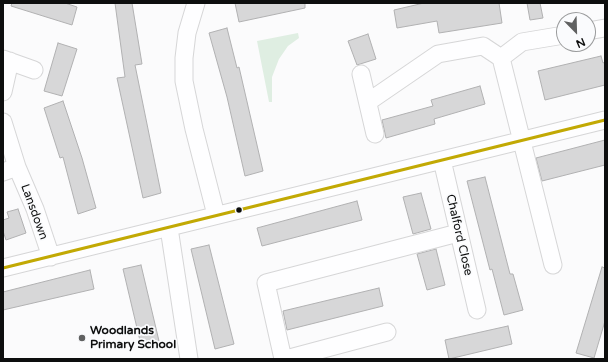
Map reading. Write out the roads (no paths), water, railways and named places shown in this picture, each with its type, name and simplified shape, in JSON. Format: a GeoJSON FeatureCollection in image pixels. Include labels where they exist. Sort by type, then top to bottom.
{"type":"FeatureCollection","features":[{"type":"Feature","properties":{"kind":"street"},"geometry":{"type":"LineString","coordinates":[[196,3],[187,33],[184,58],[184,81],[194,129],[216,215]]}},
{"type":"Feature","properties":{"kind":"street"},"geometry":{"type":"LineString","coordinates":[[501,58],[522,42],[556,36]]}},
{"type":"Feature","properties":{"kind":"street"},"geometry":{"type":"LineString","coordinates":[[368,102],[438,54],[483,46],[501,58],[553,265]]}},
{"type":"Feature","properties":{"kind":"street"},"geometry":{"type":"LineString","coordinates":[[3,92],[7,60],[34,70]]}},
{"type":"Feature","properties":{"kind":"street"},"geometry":{"type":"LineString","coordinates":[[361,74],[375,134]]}},
{"type":"Feature","properties":{"kind":"street"},"geometry":{"type":"LineString","coordinates":[[3,268],[605,120]]}},
{"type":"Feature","properties":{"kind":"street","name":"Lansdown"},"geometry":{"type":"LineString","coordinates":[[3,122],[10,169],[35,209],[51,257]]}},
{"type":"Feature","properties":{"kind":"street","name":"Chalford Close"},"geometry":{"type":"LineString","coordinates":[[442,160],[477,310]]}},
{"type":"Feature","properties":{"kind":"street"},"geometry":{"type":"LineString","coordinates":[[169,228],[189,359]]}},
{"type":"Feature","properties":{"kind":"street"},"geometry":{"type":"LineString","coordinates":[[283,359],[266,283],[458,233]]}},
{"type":"Feature","properties":{"kind":"street"},"geometry":{"type":"LineString","coordinates":[[286,359],[387,332]]}},
{"type":"Feature","properties":{"kind":"place","name":"Woodlands Primary School"},"geometry":{"type":"Point","coordinates":[82,338]}}]}
